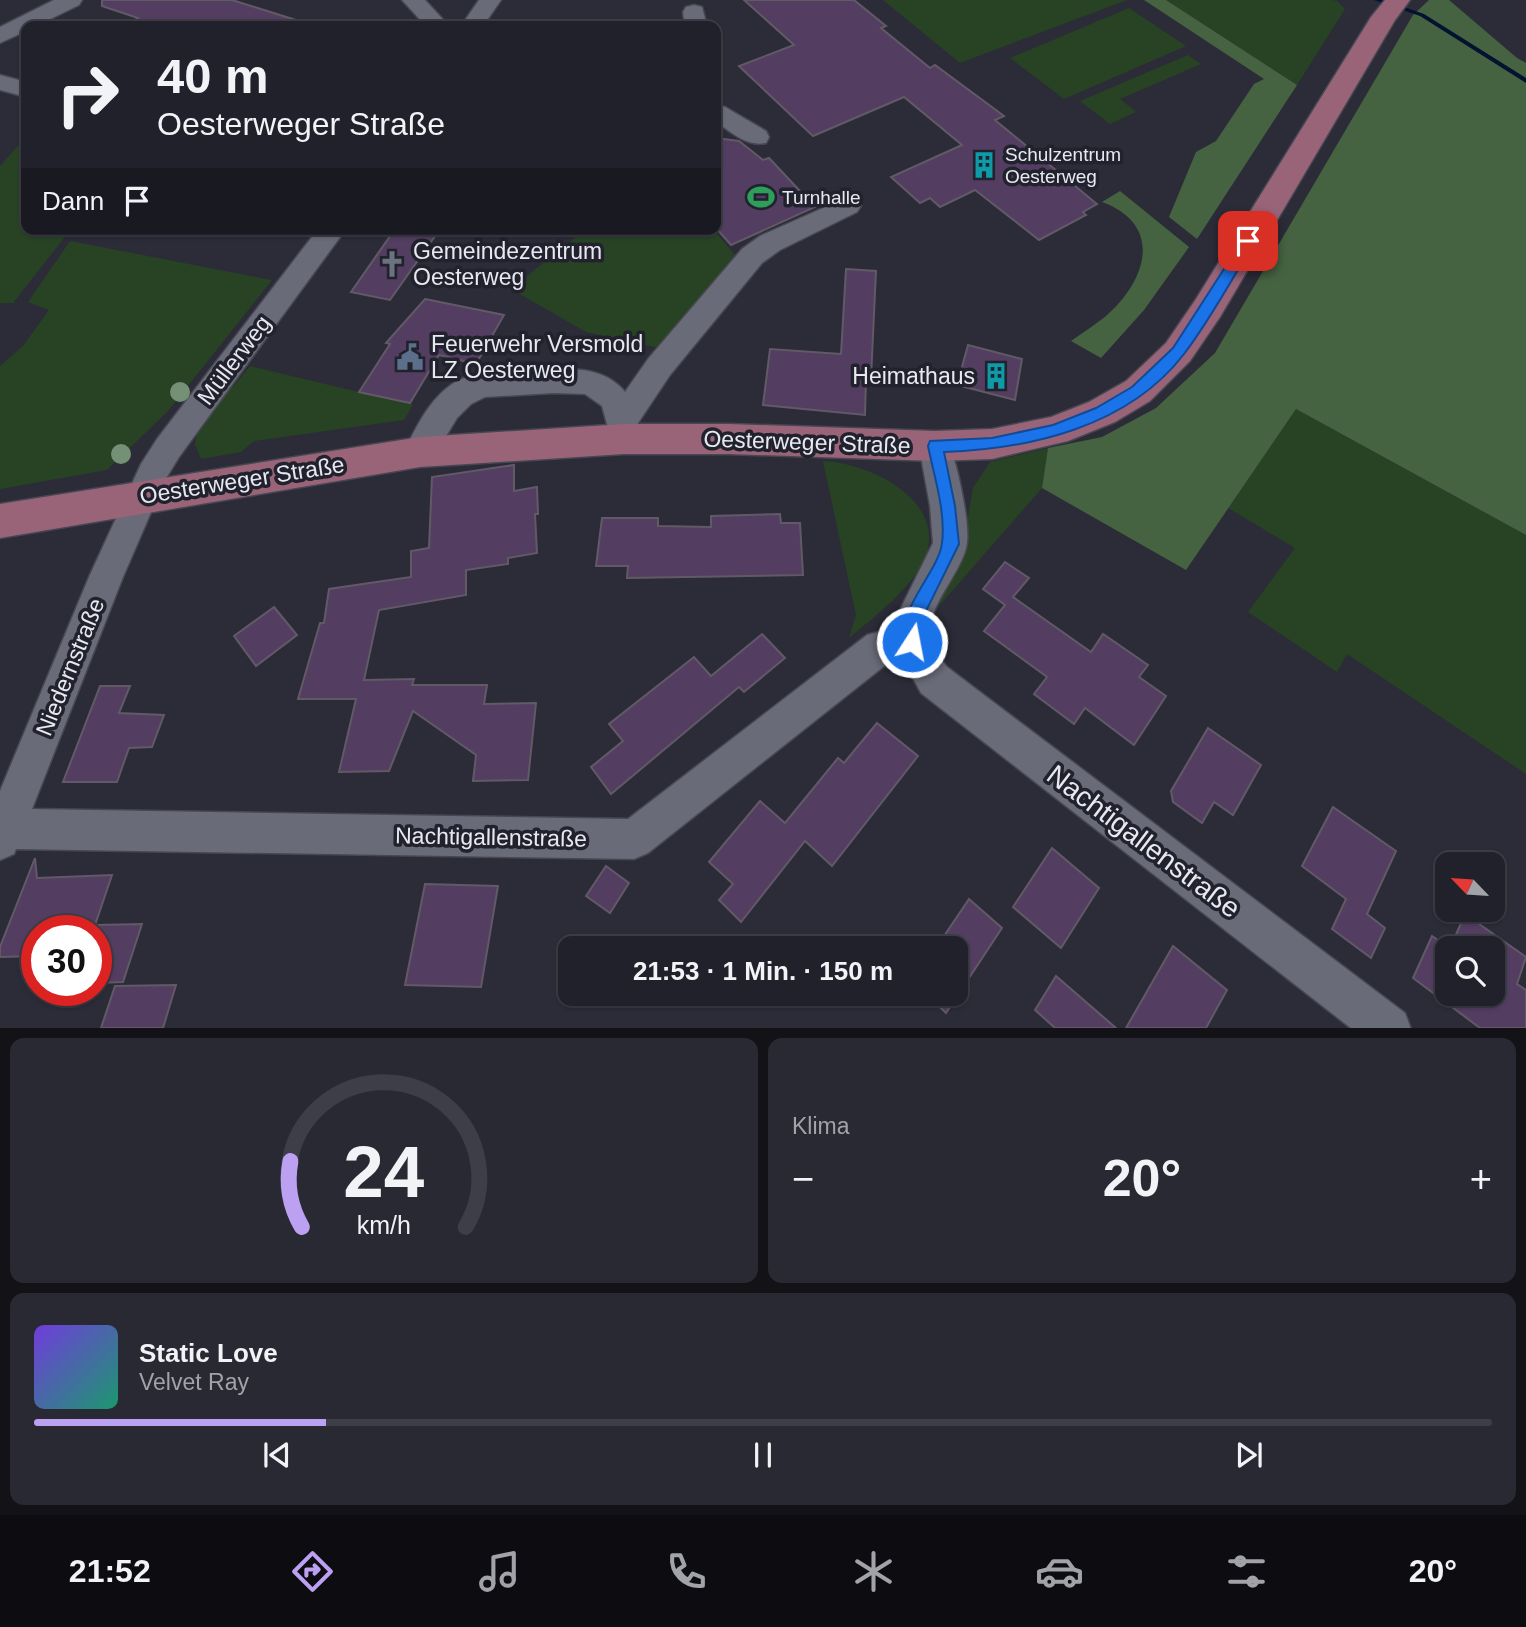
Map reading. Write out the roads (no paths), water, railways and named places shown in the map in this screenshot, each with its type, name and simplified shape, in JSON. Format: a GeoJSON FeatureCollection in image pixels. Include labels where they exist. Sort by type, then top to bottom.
{"type":"FeatureCollection","features":[{"type":"Feature","properties":{"kind":"main road","name":"Oesterweger Straße"},"geometry":{"type":"LineString","coordinates":[[0,520],[420,452],[624,428],[729,439],[935,446],[992,444],[1055,431],[1102,412],[1138,391],[1178,352],[1208,308],[1391,9]]}},
{"type":"Feature","properties":{"kind":"street"},"geometry":{"type":"LineString","coordinates":[[30,21],[71,0]]}},
{"type":"Feature","properties":{"kind":"street"},"geometry":{"type":"LineString","coordinates":[[413,0],[433,21]]}},
{"type":"Feature","properties":{"kind":"street"},"geometry":{"type":"LineString","coordinates":[[475,21],[490,0]]}},
{"type":"Feature","properties":{"kind":"street"},"geometry":{"type":"LineString","coordinates":[[0,36],[21,25]]}},
{"type":"Feature","properties":{"kind":"street"},"geometry":{"type":"LineString","coordinates":[[0,82],[21,88]]}},
{"type":"Feature","properties":{"kind":"street"},"geometry":{"type":"LineString","coordinates":[[721,115],[757,137]]}},
{"type":"Feature","properties":{"kind":"street"},"geometry":{"type":"LineString","coordinates":[[624,428],[659,367],[752,256],[770,243],[848,206]]}},
{"type":"Feature","properties":{"kind":"street","name":"Müllerweg"},"geometry":{"type":"LineString","coordinates":[[143,495],[168,448],[328,235]]}},
{"type":"Feature","properties":{"kind":"street"},"geometry":{"type":"LineString","coordinates":[[912,642],[916,614],[950,544],[947,506],[935,446]]}},
{"type":"Feature","properties":{"kind":"street","name":"Niedernstraße"},"geometry":{"type":"LineString","coordinates":[[2,835],[106,577],[143,495]]}},
{"type":"Feature","properties":{"kind":"street","name":"Nachtigallenstraße"},"geometry":{"type":"LineString","coordinates":[[2,835],[634,839],[880,647],[912,642],[934,680],[1389,1028]]}},
{"type":"Feature","properties":{"kind":"lane"},"geometry":{"type":"LineString","coordinates":[[420,452],[433,423],[470,388],[583,379],[607,390],[624,428]]}},
{"type":"Feature","properties":{"kind":"waterway"},"geometry":{"type":"LineString","coordinates":[[1377,0],[1422,15],[1526,81]]}},
{"type":"Feature","properties":{"kind":"place","name":"Schulzentrum Oesterweg"},"geometry":{"type":"Point","coordinates":[984,165]}},
{"type":"Feature","properties":{"kind":"place","name":"Turnhalle"},"geometry":{"type":"Point","coordinates":[761,197]}},
{"type":"Feature","properties":{"kind":"place","name":"Gemeindezentrum Oesterweg"},"geometry":{"type":"Point","coordinates":[392,264]}},
{"type":"Feature","properties":{"kind":"place","name":"Feuerwehr Versmold LZ Oesterweg"},"geometry":{"type":"Point","coordinates":[410,357]}},
{"type":"Feature","properties":{"kind":"place","name":"Heimathaus"},"geometry":{"type":"Point","coordinates":[996,376]}}]}
